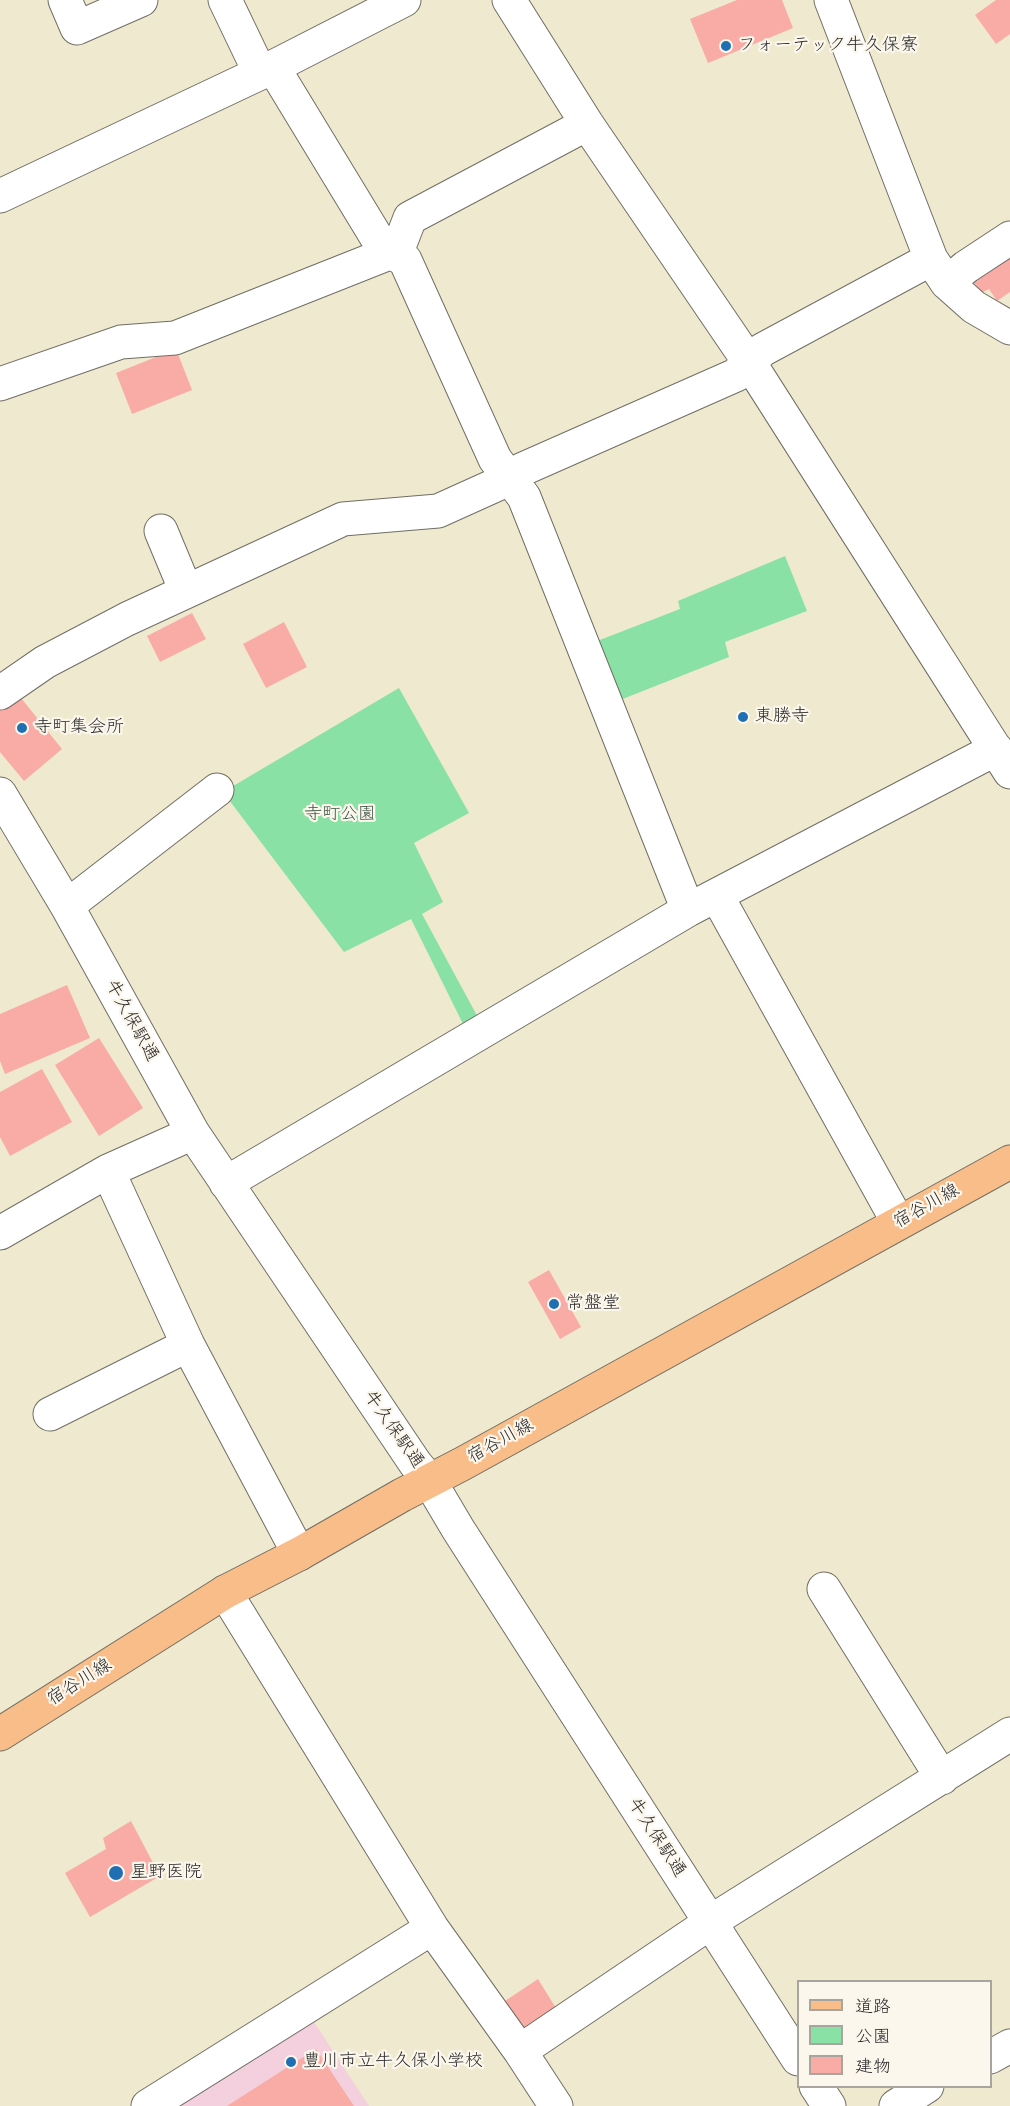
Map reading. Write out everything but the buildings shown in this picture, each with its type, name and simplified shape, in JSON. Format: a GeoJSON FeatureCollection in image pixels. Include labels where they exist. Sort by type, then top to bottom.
{"type":"FeatureCollection","features":[{"type":"Feature","properties":{"kind":"main road","name":"宿谷川線"},"geometry":{"type":"LineString","coordinates":[[0,1734],[225,1592],[299,1554],[429,1480],[462,1464],[1010,1162]]}},
{"type":"Feature","properties":{"kind":"street"},"geometry":{"type":"LineString","coordinates":[[65,0],[77,28],[141,0]]}},
{"type":"Feature","properties":{"kind":"street"},"geometry":{"type":"LineString","coordinates":[[225,0],[266,70],[383,248],[405,260],[495,459],[524,497],[703,903],[898,1222]]}},
{"type":"Feature","properties":{"kind":"street"},"geometry":{"type":"LineString","coordinates":[[0,196],[266,70],[404,0]]}},
{"type":"Feature","properties":{"kind":"street"},"geometry":{"type":"LineString","coordinates":[[226,1183],[703,903],[1001,745],[749,362],[587,124],[509,0]]}},
{"type":"Feature","properties":{"kind":"street"},"geometry":{"type":"LineString","coordinates":[[831,0],[939,271],[974,307],[1010,328]]}},
{"type":"Feature","properties":{"kind":"street"},"geometry":{"type":"LineString","coordinates":[[0,384],[121,342],[175,338],[393,252],[400,244],[410,218],[587,124]]}},
{"type":"Feature","properties":{"kind":"street"},"geometry":{"type":"LineString","coordinates":[[0,693],[45,662],[127,619],[343,519],[438,511],[509,479],[524,469],[736,375],[762,350],[939,271],[966,267],[1010,238]]}},
{"type":"Feature","properties":{"kind":"street"},"geometry":{"type":"LineString","coordinates":[[161,531],[186,591]]}},
{"type":"Feature","properties":{"kind":"street"},"geometry":{"type":"LineString","coordinates":[[67,906],[217,790]]}},
{"type":"Feature","properties":{"kind":"street","name":"牛久保駅通"},"geometry":{"type":"LineString","coordinates":[[0,794],[67,906],[193,1133],[415,1463],[429,1480],[458,1529],[797,2057]]}},
{"type":"Feature","properties":{"kind":"street"},"geometry":{"type":"LineString","coordinates":[[0,1233],[108,1171],[193,1133]]}},
{"type":"Feature","properties":{"kind":"street"},"geometry":{"type":"LineString","coordinates":[[108,1171],[188,1344],[299,1554]]}},
{"type":"Feature","properties":{"kind":"street"},"geometry":{"type":"LineString","coordinates":[[50,1414],[188,1344]]}},
{"type":"Feature","properties":{"kind":"street"},"geometry":{"type":"LineString","coordinates":[[824,1589],[942,1778]]}},
{"type":"Feature","properties":{"kind":"street"},"geometry":{"type":"LineString","coordinates":[[225,1592],[432,1928],[520,2051],[556,2106]]}},
{"type":"Feature","properties":{"kind":"street"},"geometry":{"type":"LineString","coordinates":[[520,2051],[726,1912],[1010,1734]]}},
{"type":"Feature","properties":{"kind":"street"},"geometry":{"type":"LineString","coordinates":[[148,2106],[432,1928]]}},
{"type":"Feature","properties":{"kind":"street"},"geometry":{"type":"LineString","coordinates":[[992,2056],[1010,2046]]}},
{"type":"Feature","properties":{"kind":"street"},"geometry":{"type":"LineString","coordinates":[[817,2088],[829,2106]]}},
{"type":"Feature","properties":{"kind":"street"},"geometry":{"type":"LineString","coordinates":[[896,2106],[924,2088]]}},
{"type":"Feature","properties":{"kind":"shaded area","name":"豊川市立牛久保小学校"},"geometry":{"type":"Polygon","coordinates":[[[312,2019],[369,2106],[173,2106],[312,2019]]]}},
{"type":"Feature","properties":{"kind":"green space"},"geometry":{"type":"Polygon","coordinates":[[[785,556],[807,611],[725,642],[729,657],[615,702],[592,643],[680,609],[678,601],[785,556]]]}},
{"type":"Feature","properties":{"kind":"green space","name":"寺町公園"},"geometry":{"type":"Polygon","coordinates":[[[399,688],[469,813],[414,843],[443,902],[422,914],[481,1023],[466,1030],[411,919],[344,952],[223,792],[399,688]]]}},
{"type":"Feature","properties":{"kind":"place","name":"フォーテック牛久保寮"},"geometry":{"type":"Point","coordinates":[726,46]}},
{"type":"Feature","properties":{"kind":"place","name":"東勝寺"},"geometry":{"type":"Point","coordinates":[743,717]}},
{"type":"Feature","properties":{"kind":"place","name":"寺町集会所"},"geometry":{"type":"Point","coordinates":[22,728]}},
{"type":"Feature","properties":{"kind":"place","name":"常盤堂"},"geometry":{"type":"Point","coordinates":[554,1304]}},
{"type":"Feature","properties":{"kind":"place","name":"星野医院"},"geometry":{"type":"Point","coordinates":[116,1873]}},
{"type":"Feature","properties":{"kind":"place","name":"豊川市立牛久保小学校"},"geometry":{"type":"Point","coordinates":[291,2062]}}]}
